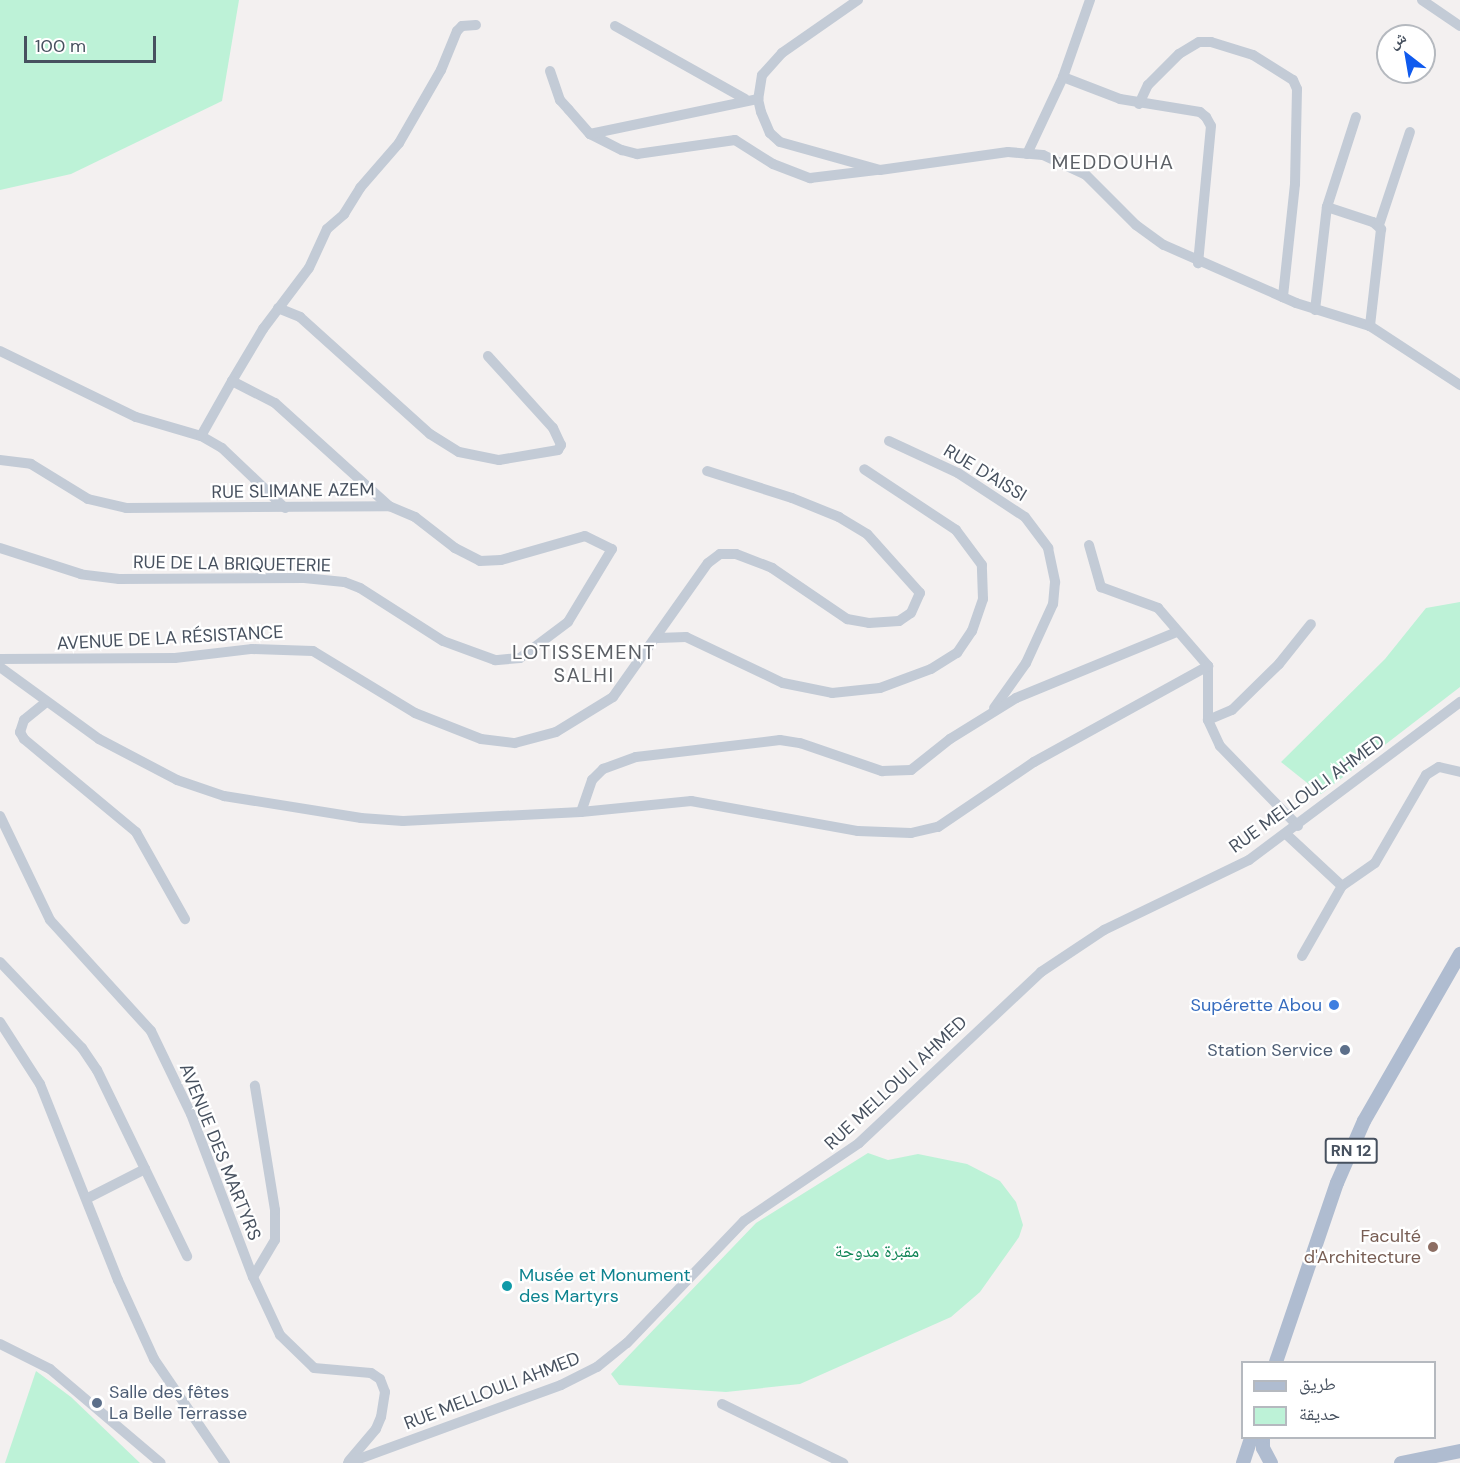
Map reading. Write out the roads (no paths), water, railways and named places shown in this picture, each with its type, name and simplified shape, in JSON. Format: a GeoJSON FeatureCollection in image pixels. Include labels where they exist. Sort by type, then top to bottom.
{"type":"FeatureCollection","features":[{"type":"Feature","properties":{"kind":"main road","name":"RN 12"},"geometry":{"type":"LineString","coordinates":[[1276,1361],[1337,1183],[1364,1121],[1460,954]]}},
{"type":"Feature","properties":{"kind":"main road"},"geometry":{"type":"LineString","coordinates":[[1243,1463],[1250,1439]]}},
{"type":"Feature","properties":{"kind":"main road"},"geometry":{"type":"LineString","coordinates":[[1263,1439],[1263,1448],[1271,1463]]}},
{"type":"Feature","properties":{"kind":"main road"},"geometry":{"type":"LineString","coordinates":[[1401,1463],[1460,1451]]}},
{"type":"Feature","properties":{"kind":"street"},"geometry":{"type":"LineString","coordinates":[[858,0],[769,64],[762,75],[758,99],[770,133],[780,141],[880,170]]}},
{"type":"Feature","properties":{"kind":"street"},"geometry":{"type":"LineString","coordinates":[[1027,154],[1063,77],[1090,0]]}},
{"type":"Feature","properties":{"kind":"street"},"geometry":{"type":"LineString","coordinates":[[1422,0],[1460,26]]}},
{"type":"Feature","properties":{"kind":"street"},"geometry":{"type":"LineString","coordinates":[[201,436],[278,308],[309,268],[327,229],[344,214],[360,188],[399,143],[428,96],[457,31],[462,26],[476,25]]}},
{"type":"Feature","properties":{"kind":"street"},"geometry":{"type":"LineString","coordinates":[[615,26],[745,99]]}},
{"type":"Feature","properties":{"kind":"street"},"geometry":{"type":"LineString","coordinates":[[1139,104],[1148,85],[1179,54],[1199,42],[1211,42],[1253,55],[1293,80],[1297,89],[1295,184],[1283,297]]}},
{"type":"Feature","properties":{"kind":"street"},"geometry":{"type":"LineString","coordinates":[[550,71],[560,100],[590,134],[637,154],[735,140],[773,164],[810,178],[839,178],[1008,152],[1043,155],[1086,175],[1136,225],[1198,263],[1315,310],[1370,326],[1460,385]]}},
{"type":"Feature","properties":{"kind":"street"},"geometry":{"type":"LineString","coordinates":[[1063,77],[1101,94],[1139,104],[1200,112],[1211,126],[1198,263]]}},
{"type":"Feature","properties":{"kind":"street"},"geometry":{"type":"LineString","coordinates":[[590,134],[745,99],[758,99]]}},
{"type":"Feature","properties":{"kind":"street"},"geometry":{"type":"LineString","coordinates":[[1315,310],[1328,207],[1356,117]]}},
{"type":"Feature","properties":{"kind":"street"},"geometry":{"type":"LineString","coordinates":[[1370,326],[1379,225],[1410,132]]}},
{"type":"Feature","properties":{"kind":"street"},"geometry":{"type":"LineString","coordinates":[[1328,207],[1379,225]]}},
{"type":"Feature","properties":{"kind":"street"},"geometry":{"type":"LineString","coordinates":[[278,308],[300,317],[430,434],[459,453],[499,460],[558,450],[561,445],[553,428],[488,356]]}},
{"type":"Feature","properties":{"kind":"street"},"geometry":{"type":"LineString","coordinates":[[0,351],[136,417],[201,436],[222,448],[285,508]]}},
{"type":"Feature","properties":{"kind":"street"},"geometry":{"type":"LineString","coordinates":[[232,381],[275,403],[389,506]]}},
{"type":"Feature","properties":{"kind":"street","name":"RUE D'AISSI"},"geometry":{"type":"LineString","coordinates":[[889,441],[958,473],[1026,517],[1048,548],[1055,582],[1046,625],[1026,663],[991,713]]}},
{"type":"Feature","properties":{"kind":"street","name":"RUE SLIMANE AZEM"},"geometry":{"type":"LineString","coordinates":[[0,460],[31,464],[70,491],[104,505],[161,510],[389,506],[415,517],[455,548],[480,561],[501,560],[585,536],[612,549]]}},
{"type":"Feature","properties":{"kind":"street"},"geometry":{"type":"LineString","coordinates":[[658,638],[686,637],[783,683],[832,693],[880,688],[931,669],[957,653],[972,631],[983,599],[982,565],[956,530],[864,469]]}},
{"type":"Feature","properties":{"kind":"street","name":"AVENUE DE LA RÉSISTANCE"},"geometry":{"type":"LineString","coordinates":[[0,659],[176,658],[252,649],[313,651],[415,713],[481,739],[515,743],[556,732],[602,705],[623,687],[708,563],[720,554],[736,554],[772,568],[847,620],[868,624],[900,621],[916,604],[920,592],[867,534],[839,517],[792,498],[706,471]]}},
{"type":"Feature","properties":{"kind":"street"},"geometry":{"type":"LineString","coordinates":[[1089,545],[1101,587],[1158,608],[1208,666],[1211,682],[1208,720],[1220,746],[1298,826]]}},
{"type":"Feature","properties":{"kind":"street","name":"RUE DE LA BRIQUETERIE"},"geometry":{"type":"LineString","coordinates":[[0,548],[81,574],[119,579],[304,578],[344,582],[360,588],[442,641],[495,660],[520,658],[568,622],[612,549]]}},
{"type":"Feature","properties":{"kind":"street"},"geometry":{"type":"LineString","coordinates":[[1208,720],[1232,710],[1279,664],[1311,624]]}},
{"type":"Feature","properties":{"kind":"street"},"geometry":{"type":"LineString","coordinates":[[581,812],[592,780],[603,769],[636,756],[780,740],[897,773],[922,764],[950,739],[1016,698],[1177,632]]}},
{"type":"Feature","properties":{"kind":"street"},"geometry":{"type":"LineString","coordinates":[[0,667],[45,703],[99,739],[177,780],[224,795],[361,818],[403,821],[581,812],[691,801],[858,831],[926,832],[953,818],[1034,762],[1208,666]]}},
{"type":"Feature","properties":{"kind":"street","name":"RUE MELLOULI AHMED"},"geometry":{"type":"LineString","coordinates":[[348,1463],[561,1385],[597,1367],[627,1343],[744,1221],[859,1143],[1041,972],[1104,930],[1204,885],[1286,834],[1460,702]]}},
{"type":"Feature","properties":{"kind":"street"},"geometry":{"type":"LineString","coordinates":[[45,703],[24,720],[20,732],[24,739],[136,832],[185,919]]}},
{"type":"Feature","properties":{"kind":"street"},"geometry":{"type":"LineString","coordinates":[[1302,956],[1342,886],[1375,863],[1426,775],[1439,767],[1460,772]]}},
{"type":"Feature","properties":{"kind":"street","name":"AVENUE DES MARTYRS"},"geometry":{"type":"LineString","coordinates":[[0,816],[50,920],[151,1030],[191,1114],[253,1277],[280,1335],[314,1368],[371,1373],[380,1379],[385,1392],[381,1417],[376,1429],[348,1463]]}},
{"type":"Feature","properties":{"kind":"street"},"geometry":{"type":"LineString","coordinates":[[1286,834],[1342,886]]}},
{"type":"Feature","properties":{"kind":"street"},"geometry":{"type":"LineString","coordinates":[[0,962],[82,1048],[97,1070],[187,1256]]}},
{"type":"Feature","properties":{"kind":"street"},"geometry":{"type":"LineString","coordinates":[[0,1022],[40,1084],[88,1198],[118,1280],[154,1359],[225,1463]]}},
{"type":"Feature","properties":{"kind":"street"},"geometry":{"type":"LineString","coordinates":[[253,1277],[275,1240],[275,1210],[255,1086]]}},
{"type":"Feature","properties":{"kind":"street"},"geometry":{"type":"LineString","coordinates":[[88,1198],[145,1169]]}},
{"type":"Feature","properties":{"kind":"street"},"geometry":{"type":"LineString","coordinates":[[0,1344],[50,1369],[161,1463]]}},
{"type":"Feature","properties":{"kind":"street"},"geometry":{"type":"LineString","coordinates":[[722,1404],[843,1463]]}},
{"type":"Feature","properties":{"kind":"street"},"geometry":{"type":"LineString","coordinates":[[370,1463],[383,1450]]}},
{"type":"Feature","properties":{"kind":"place","name":"Supérette Abou"},"geometry":{"type":"Point","coordinates":[1334,1005]}},
{"type":"Feature","properties":{"kind":"place","name":"Station Service"},"geometry":{"type":"Point","coordinates":[1345,1050]}},
{"type":"Feature","properties":{"kind":"place","name":"Faculté d'Architecture"},"geometry":{"type":"Point","coordinates":[1433,1247]}},
{"type":"Feature","properties":{"kind":"place","name":"Musée et Monument des Martyrs"},"geometry":{"type":"Point","coordinates":[507,1286]}},
{"type":"Feature","properties":{"kind":"place","name":"Salle des fêtes La Belle Terrasse"},"geometry":{"type":"Point","coordinates":[97,1403]}},
{"type":"Feature","properties":{"kind":"district","name":"MEDDOUHA"},"geometry":{"type":"Point","coordinates":[1113,162]}},
{"type":"Feature","properties":{"kind":"district","name":"LOTISSEMENT SALHI"},"geometry":{"type":"Point","coordinates":[584,664]}},
{"type":"Feature","properties":{"kind":"park label","name":"مقبرة مدوحة"},"geometry":{"type":"Point","coordinates":[877,1251]}}]}
